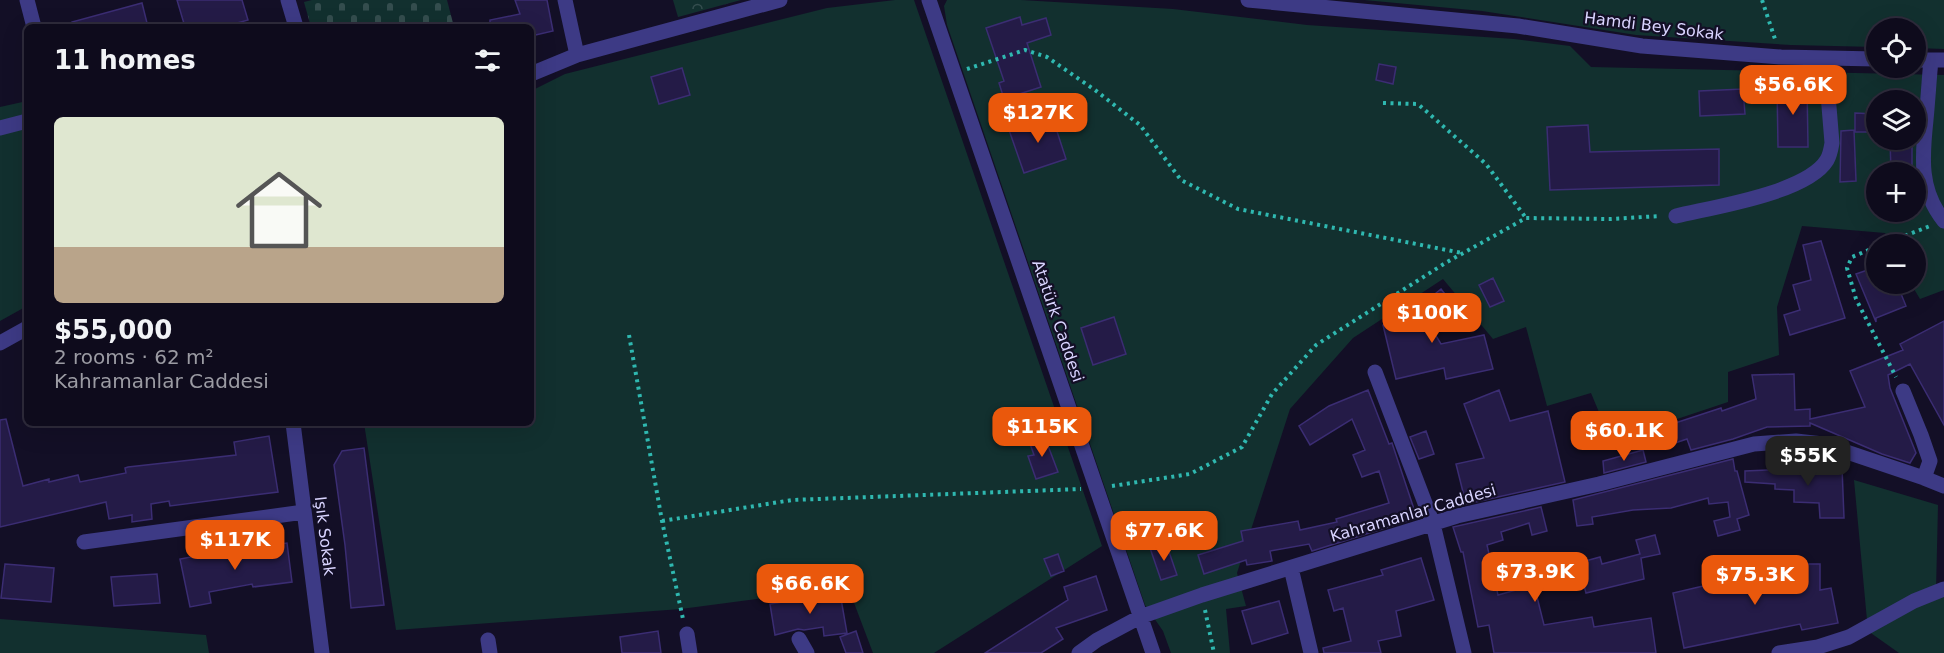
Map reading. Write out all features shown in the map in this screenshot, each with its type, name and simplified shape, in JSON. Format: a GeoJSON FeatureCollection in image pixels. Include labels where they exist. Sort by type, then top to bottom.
{"type":"FeatureCollection","features":[{"type":"Feature","properties":{"kind":"street"},"geometry":{"type":"LineString","coordinates":[[27,0],[33,24]]}},
{"type":"Feature","properties":{"kind":"street"},"geometry":{"type":"LineString","coordinates":[[288,0],[295,24]]}},
{"type":"Feature","properties":{"kind":"street"},"geometry":{"type":"LineString","coordinates":[[565,0],[577,55]]}},
{"type":"Feature","properties":{"kind":"street"},"geometry":{"type":"LineString","coordinates":[[534,73],[577,55],[780,0]]}},
{"type":"Feature","properties":{"kind":"street","name":"Atatürk Caddesi"},"geometry":{"type":"LineString","coordinates":[[929,0],[1153,653]]}},
{"type":"Feature","properties":{"kind":"street","name":"Hamdi Bey Sokak"},"geometry":{"type":"LineString","coordinates":[[1248,0],[1518,26],[1642,46],[1781,57],[1866,59]]}},
{"type":"Feature","properties":{"kind":"street"},"geometry":{"type":"LineString","coordinates":[[1676,216],[1770,193],[1798,183],[1816,172],[1826,162],[1832,142],[1826,58]]}},
{"type":"Feature","properties":{"kind":"street"},"geometry":{"type":"LineString","coordinates":[[1938,60],[1922,160],[1927,191],[1944,221]]}},
{"type":"Feature","properties":{"kind":"street"},"geometry":{"type":"LineString","coordinates":[[0,128],[24,122]]}},
{"type":"Feature","properties":{"kind":"street"},"geometry":{"type":"LineString","coordinates":[[0,343],[24,330]]}},
{"type":"Feature","properties":{"kind":"street"},"geometry":{"type":"LineString","coordinates":[[1375,372],[1433,524],[1464,653]]}},
{"type":"Feature","properties":{"kind":"street"},"geometry":{"type":"LineString","coordinates":[[1903,391],[1922,435],[1930,461],[1924,478]]}},
{"type":"Feature","properties":{"kind":"street","name":"Işık Sokak"},"geometry":{"type":"LineString","coordinates":[[293,426],[322,653]]}},
{"type":"Feature","properties":{"kind":"street","name":"Kahramanlar Caddesi"},"geometry":{"type":"LineString","coordinates":[[1079,653],[1097,640],[1140,617],[1202,595],[1457,516],[1599,484],[1754,444],[1796,441],[1823,444],[1944,486]]}},
{"type":"Feature","properties":{"kind":"street"},"geometry":{"type":"LineString","coordinates":[[84,542],[304,512]]}},
{"type":"Feature","properties":{"kind":"street"},"geometry":{"type":"LineString","coordinates":[[1291,568],[1311,653]]}},
{"type":"Feature","properties":{"kind":"street"},"geometry":{"type":"LineString","coordinates":[[1779,653],[1818,650],[1849,637],[1914,601],[1944,589]]}},
{"type":"Feature","properties":{"kind":"street"},"geometry":{"type":"LineString","coordinates":[[687,634],[690,653]]}},
{"type":"Feature","properties":{"kind":"street"},"geometry":{"type":"LineString","coordinates":[[799,639],[807,653]]}},
{"type":"Feature","properties":{"kind":"path"},"geometry":{"type":"LineString","coordinates":[[1762,0],[1781,57]]}},
{"type":"Feature","properties":{"kind":"path"},"geometry":{"type":"LineString","coordinates":[[955,73],[1025,50],[1047,57],[1095,90],[1140,126],[1181,180],[1238,209],[1462,254]]}},
{"type":"Feature","properties":{"kind":"path"},"geometry":{"type":"LineString","coordinates":[[1383,103],[1418,104],[1486,164],[1526,219]]}},
{"type":"Feature","properties":{"kind":"path"},"geometry":{"type":"LineString","coordinates":[[662,521],[792,500],[1096,488],[1190,474],[1242,447],[1272,394],[1316,345],[1462,254],[1526,219],[1676,216]]}},
{"type":"Feature","properties":{"kind":"path"},"geometry":{"type":"LineString","coordinates":[[1910,234],[1944,221]]}},
{"type":"Feature","properties":{"kind":"path"},"geometry":{"type":"LineString","coordinates":[[1866,251],[1852,257],[1847,268],[1856,299],[1903,391]]}},
{"type":"Feature","properties":{"kind":"path"},"geometry":{"type":"LineString","coordinates":[[629,335],[662,521],[687,634]]}},
{"type":"Feature","properties":{"kind":"path"},"geometry":{"type":"LineString","coordinates":[[1202,595],[1214,653]]}},
{"type":"Feature","properties":{"kind":"green space"},"geometry":{"type":"Polygon","coordinates":[[[312,0],[447,0],[453,24],[310,24],[304,2],[312,0]]]}},
{"type":"Feature","properties":{"kind":"green space"},"geometry":{"type":"Polygon","coordinates":[[[673,0],[741,0],[678,17],[673,0]]]}},
{"type":"Feature","properties":{"kind":"green space"},"geometry":{"type":"Polygon","coordinates":[[[914,0],[1102,546],[934,653],[873,653],[848,587],[681,609],[396,630],[364,426],[534,426],[534,90],[565,74],[827,8],[914,0]]]}},
{"type":"Feature","properties":{"kind":"green space"},"geometry":{"type":"Polygon","coordinates":[[[947,0],[1021,0],[1173,9],[1307,25],[1514,39],[1570,46],[1591,67],[1866,73],[1866,78],[1926,78],[1926,75],[1944,75],[1944,290],[1920,299],[1917,294],[1926,294],[1926,234],[1886,234],[1802,226],[1777,307],[1779,355],[1728,372],[1728,402],[1611,441],[1591,393],[1547,406],[1526,327],[1493,339],[1443,279],[1353,338],[1290,409],[1237,573],[1246,606],[1226,609],[1230,653],[1171,653],[1163,631],[1145,605],[947,25],[944,6],[947,0]]]}},
{"type":"Feature","properties":{"kind":"green space"},"geometry":{"type":"Polygon","coordinates":[[[1364,0],[1944,0],[1944,49],[1926,48],[1926,18],[1866,18],[1866,47],[1791,45],[1636,35],[1482,11],[1364,0]]]}},
{"type":"Feature","properties":{"kind":"green space"},"geometry":{"type":"Polygon","coordinates":[[[24,102],[24,308],[0,321],[0,107],[24,102]]]}},
{"type":"Feature","properties":{"kind":"green space"},"geometry":{"type":"Polygon","coordinates":[[[1854,480],[1938,505],[1936,591],[1944,593],[1944,653],[1899,653],[1868,631],[1854,480]]]}},
{"type":"Feature","properties":{"kind":"green space"},"geometry":{"type":"Polygon","coordinates":[[[0,619],[206,635],[209,653],[0,653],[0,619]]]}},
{"type":"Feature","properties":{"kind":"building"},"geometry":{"type":"Polygon","coordinates":[[[177,0],[242,0],[248,20],[234,24],[184,24],[177,0]]]}},
{"type":"Feature","properties":{"kind":"building"},"geometry":{"type":"Polygon","coordinates":[[[515,0],[547,0],[553,31],[534,35],[534,24],[490,24],[490,20],[520,14],[515,0]]]}},
{"type":"Feature","properties":{"kind":"building"},"geometry":{"type":"Polygon","coordinates":[[[142,3],[147,24],[72,24],[72,22],[142,3]]]}},
{"type":"Feature","properties":{"kind":"building"},"geometry":{"type":"Polygon","coordinates":[[[1020,17],[1022,25],[1046,18],[1051,35],[1027,43],[1041,87],[1004,99],[999,83],[1004,81],[986,28],[1020,17]]]}},
{"type":"Feature","properties":{"kind":"building"},"geometry":{"type":"Polygon","coordinates":[[[1379,64],[1396,67],[1393,84],[1376,80],[1379,64]]]}},
{"type":"Feature","properties":{"kind":"building"},"geometry":{"type":"Polygon","coordinates":[[[682,68],[690,95],[659,104],[651,77],[682,68]]]}},
{"type":"Feature","properties":{"kind":"building"},"geometry":{"type":"Polygon","coordinates":[[[1807,84],[1808,147],[1778,147],[1777,85],[1807,84]]]}},
{"type":"Feature","properties":{"kind":"building"},"geometry":{"type":"Polygon","coordinates":[[[1743,89],[1745,114],[1700,116],[1699,91],[1743,89]]]}},
{"type":"Feature","properties":{"kind":"building"},"geometry":{"type":"Polygon","coordinates":[[[1074,101],[1079,118],[1062,124],[1056,106],[1074,101]]]}},
{"type":"Feature","properties":{"kind":"building"},"geometry":{"type":"Polygon","coordinates":[[[1855,113],[1866,114],[1866,132],[1855,132],[1855,113]]]}},
{"type":"Feature","properties":{"kind":"building"},"geometry":{"type":"Polygon","coordinates":[[[1052,116],[1066,159],[1024,173],[1009,130],[1052,116]]]}},
{"type":"Feature","properties":{"kind":"building"},"geometry":{"type":"Polygon","coordinates":[[[1588,125],[1590,152],[1719,149],[1719,185],[1550,190],[1547,127],[1588,125]]]}},
{"type":"Feature","properties":{"kind":"building"},"geometry":{"type":"Polygon","coordinates":[[[1854,130],[1856,181],[1840,182],[1841,131],[1854,130]]]}},
{"type":"Feature","properties":{"kind":"building"},"geometry":{"type":"Polygon","coordinates":[[[1890,150],[1912,150],[1912,162],[1891,162],[1890,150]]]}},
{"type":"Feature","properties":{"kind":"building"},"geometry":{"type":"Polygon","coordinates":[[[1821,241],[1845,318],[1790,335],[1784,315],[1800,310],[1793,285],[1811,280],[1803,245],[1821,241]]]}},
{"type":"Feature","properties":{"kind":"building"},"geometry":{"type":"Polygon","coordinates":[[[1866,270],[1866,294],[1901,294],[1906,306],[1876,318],[1876,322],[1856,274],[1866,270]]]}},
{"type":"Feature","properties":{"kind":"building"},"geometry":{"type":"Polygon","coordinates":[[[1493,278],[1504,301],[1490,307],[1479,285],[1493,278]]]}},
{"type":"Feature","properties":{"kind":"building"},"geometry":{"type":"Polygon","coordinates":[[[1441,289],[1451,302],[1428,323],[1441,344],[1484,335],[1493,369],[1446,379],[1444,368],[1396,379],[1383,325],[1424,300],[1425,302],[1441,289]]]}},
{"type":"Feature","properties":{"kind":"building"},"geometry":{"type":"Polygon","coordinates":[[[1114,317],[1126,354],[1093,365],[1081,328],[1114,317]]]}},
{"type":"Feature","properties":{"kind":"building"},"geometry":{"type":"Polygon","coordinates":[[[1944,321],[1944,425],[1910,364],[1888,375],[1890,388],[1916,453],[1910,463],[1882,454],[1810,423],[1810,426],[1767,427],[1691,450],[1687,439],[1669,445],[1663,427],[1756,399],[1752,375],[1794,374],[1795,410],[1810,409],[1810,419],[1865,407],[1850,371],[1903,350],[1900,344],[1944,321]]]}},
{"type":"Feature","properties":{"kind":"building"},"geometry":{"type":"Polygon","coordinates":[[[1368,390],[1389,444],[1392,443],[1417,518],[1312,551],[1309,544],[1270,551],[1272,561],[1247,565],[1246,560],[1204,574],[1198,555],[1243,541],[1241,531],[1298,521],[1300,530],[1337,522],[1336,519],[1389,503],[1379,471],[1362,477],[1353,455],[1365,450],[1352,419],[1310,445],[1299,426],[1329,406],[1368,390]]]}},
{"type":"Feature","properties":{"kind":"building"},"geometry":{"type":"Polygon","coordinates":[[[1499,390],[1510,421],[1548,411],[1565,482],[1466,504],[1456,464],[1484,458],[1464,404],[1499,390]]]}},
{"type":"Feature","properties":{"kind":"building"},"geometry":{"type":"Polygon","coordinates":[[[6,419],[23,486],[78,475],[80,482],[126,473],[125,468],[128,467],[236,455],[234,442],[269,436],[278,492],[170,506],[169,501],[151,504],[152,519],[132,522],[132,515],[109,519],[106,502],[0,527],[0,420],[6,419]]]}},
{"type":"Feature","properties":{"kind":"building"},"geometry":{"type":"Polygon","coordinates":[[[1426,431],[1434,454],[1419,459],[1410,437],[1426,431]]]}},
{"type":"Feature","properties":{"kind":"building"},"geometry":{"type":"Polygon","coordinates":[[[1044,435],[1058,472],[1036,479],[1028,456],[1034,455],[1029,441],[1044,435]]]}},
{"type":"Feature","properties":{"kind":"building"},"geometry":{"type":"Polygon","coordinates":[[[364,448],[384,605],[351,608],[334,465],[342,451],[364,448]]]}},
{"type":"Feature","properties":{"kind":"building"},"geometry":{"type":"Polygon","coordinates":[[[1643,450],[1646,462],[1604,473],[1603,461],[1643,450]]]}},
{"type":"Feature","properties":{"kind":"building"},"geometry":{"type":"Polygon","coordinates":[[[1733,459],[1749,515],[1737,519],[1740,530],[1718,536],[1714,521],[1730,517],[1728,502],[1709,504],[1708,498],[1671,508],[1633,510],[1592,517],[1593,524],[1577,526],[1573,500],[1733,459]]]}},
{"type":"Feature","properties":{"kind":"building"},"geometry":{"type":"Polygon","coordinates":[[[1842,467],[1844,518],[1820,518],[1819,503],[1794,502],[1794,490],[1775,489],[1775,484],[1745,482],[1745,471],[1842,467]]]}},
{"type":"Feature","properties":{"kind":"building"},"geometry":{"type":"Polygon","coordinates":[[[1541,507],[1547,531],[1532,535],[1529,523],[1501,532],[1503,540],[1487,545],[1498,595],[1534,585],[1544,625],[1592,617],[1594,627],[1651,618],[1656,653],[1494,653],[1489,625],[1478,627],[1463,552],[1461,552],[1453,527],[1541,507]]]}},
{"type":"Feature","properties":{"kind":"building"},"geometry":{"type":"Polygon","coordinates":[[[1655,535],[1660,554],[1641,558],[1644,579],[1586,593],[1578,563],[1600,557],[1602,564],[1640,554],[1636,540],[1655,535]]]}},
{"type":"Feature","properties":{"kind":"building"},"geometry":{"type":"Polygon","coordinates":[[[287,543],[292,582],[253,587],[252,584],[209,592],[211,603],[190,607],[180,559],[202,555],[202,558],[248,550],[248,548],[287,543]]]}},
{"type":"Feature","properties":{"kind":"building"},"geometry":{"type":"Polygon","coordinates":[[[1166,543],[1177,575],[1161,580],[1150,548],[1166,543]]]}},
{"type":"Feature","properties":{"kind":"building"},"geometry":{"type":"Polygon","coordinates":[[[1058,554],[1064,571],[1051,576],[1044,559],[1058,554]]]}},
{"type":"Feature","properties":{"kind":"building"},"geometry":{"type":"Polygon","coordinates":[[[1421,558],[1434,600],[1396,611],[1401,636],[1378,641],[1381,653],[1324,653],[1323,648],[1351,641],[1343,608],[1334,611],[1328,590],[1383,575],[1381,570],[1421,558]]]}},
{"type":"Feature","properties":{"kind":"building"},"geometry":{"type":"Polygon","coordinates":[[[5,564],[54,568],[51,602],[1,598],[5,564]]]}},
{"type":"Feature","properties":{"kind":"building"},"geometry":{"type":"Polygon","coordinates":[[[1784,564],[1820,564],[1820,590],[1831,588],[1838,623],[1802,630],[1800,624],[1684,648],[1673,593],[1712,584],[1713,588],[1784,572],[1784,564]]]}},
{"type":"Feature","properties":{"kind":"building"},"geometry":{"type":"Polygon","coordinates":[[[157,574],[160,603],[114,606],[111,577],[157,574]]]}},
{"type":"Feature","properties":{"kind":"building"},"geometry":{"type":"Polygon","coordinates":[[[1096,576],[1107,610],[1056,628],[1063,639],[1041,653],[985,653],[1068,600],[1064,587],[1096,576]]]}},
{"type":"Feature","properties":{"kind":"building"},"geometry":{"type":"Polygon","coordinates":[[[840,593],[847,633],[824,636],[823,627],[798,629],[775,635],[770,604],[840,593]]]}},
{"type":"Feature","properties":{"kind":"building"},"geometry":{"type":"Polygon","coordinates":[[[1279,601],[1288,633],[1252,644],[1242,611],[1279,601]]]}},
{"type":"Feature","properties":{"kind":"building"},"geometry":{"type":"Polygon","coordinates":[[[658,631],[661,653],[622,653],[620,637],[658,631]]]}},
{"type":"Feature","properties":{"kind":"building"},"geometry":{"type":"Polygon","coordinates":[[[856,631],[863,653],[846,653],[840,637],[856,631]]]}}]}
